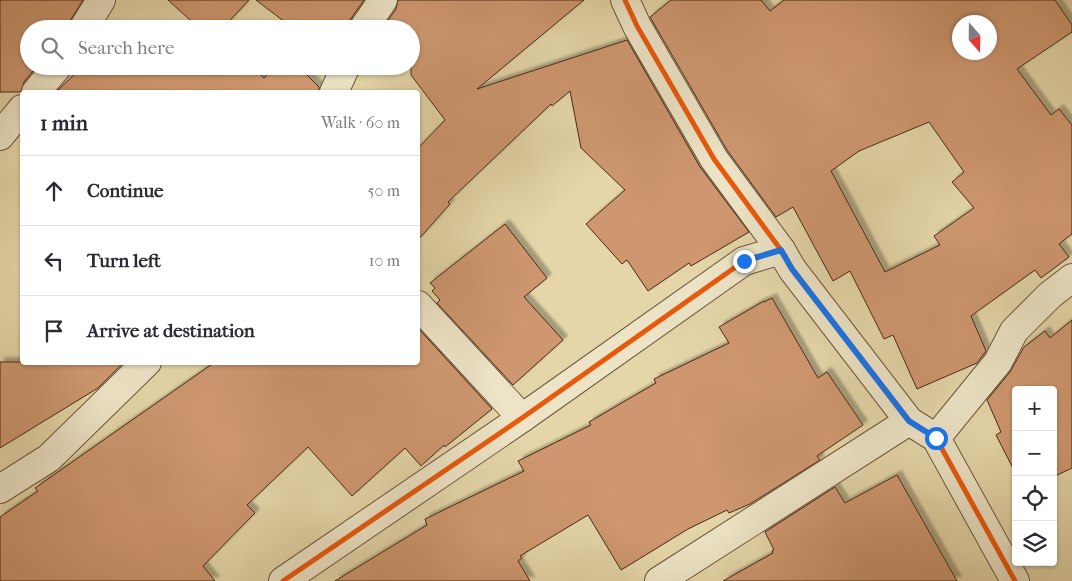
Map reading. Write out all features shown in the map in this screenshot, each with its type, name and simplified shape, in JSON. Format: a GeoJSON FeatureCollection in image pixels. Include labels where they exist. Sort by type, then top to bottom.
{"type":"FeatureCollection","features":[{"type":"Feature","properties":{"kind":"street"},"geometry":{"type":"LineString","coordinates":[[89,20],[101,0]]}},
{"type":"Feature","properties":{"kind":"street"},"geometry":{"type":"LineString","coordinates":[[369,20],[383,0]]}},
{"type":"Feature","properties":{"kind":"street"},"geometry":{"type":"LineString","coordinates":[[625,0],[637,26],[714,159],[781,250],[792,269],[909,421],[936,438],[1015,581]]}},
{"type":"Feature","properties":{"kind":"street"},"geometry":{"type":"LineString","coordinates":[[38,90],[50,75]]}},
{"type":"Feature","properties":{"kind":"street"},"geometry":{"type":"LineString","coordinates":[[335,90],[342,75]]}},
{"type":"Feature","properties":{"kind":"street"},"geometry":{"type":"LineString","coordinates":[[0,136],[20,111]]}},
{"type":"Feature","properties":{"kind":"street"},"geometry":{"type":"LineString","coordinates":[[283,581],[522,418],[744,261],[781,250]]}},
{"type":"Feature","properties":{"kind":"street"},"geometry":{"type":"LineString","coordinates":[[936,438],[998,362],[1014,331],[1050,295],[1072,278]]}},
{"type":"Feature","properties":{"kind":"street"},"geometry":{"type":"LineString","coordinates":[[420,307],[522,418]]}},
{"type":"Feature","properties":{"kind":"street"},"geometry":{"type":"LineString","coordinates":[[0,489],[49,458],[144,365]]}},
{"type":"Feature","properties":{"kind":"street"},"geometry":{"type":"LineString","coordinates":[[659,581],[909,421]]}},
{"type":"Feature","properties":{"kind":"building"},"geometry":{"type":"Polygon","coordinates":[[[0,0],[83,0],[71,20],[20,20],[20,75],[30,75],[20,92],[0,92],[0,0]]]}},
{"type":"Feature","properties":{"kind":"building"},"geometry":{"type":"Polygon","coordinates":[[[168,0],[249,0],[230,20],[190,20],[168,0]]]}},
{"type":"Feature","properties":{"kind":"building"},"geometry":{"type":"Polygon","coordinates":[[[256,0],[364,0],[350,20],[282,20],[256,0]]]}},
{"type":"Feature","properties":{"kind":"building"},"geometry":{"type":"Polygon","coordinates":[[[398,0],[584,0],[477,89],[627,40],[700,167],[749,232],[691,266],[689,263],[648,291],[627,260],[622,264],[586,224],[625,190],[581,148],[570,91],[552,106],[551,104],[448,202],[450,204],[420,238],[420,146],[445,120],[411,75],[420,75],[420,20],[388,20],[396,9],[398,0]]]}},
{"type":"Feature","properties":{"kind":"building"},"geometry":{"type":"Polygon","coordinates":[[[671,0],[761,0],[770,11],[784,0],[1055,0],[1072,25],[1072,32],[1017,69],[1051,115],[1059,109],[1072,125],[1072,234],[1059,244],[1069,257],[1041,278],[1035,270],[971,316],[986,351],[977,363],[917,389],[893,335],[884,339],[850,271],[833,281],[793,207],[776,217],[727,150],[650,17],[671,0]],[[929,122],[859,151],[831,171],[885,272],[940,245],[934,236],[974,208],[952,182],[964,172],[929,122]]]}},
{"type":"Feature","properties":{"kind":"building"},"geometry":{"type":"Polygon","coordinates":[[[74,75],[261,75],[264,78],[267,75],[307,75],[319,87],[319,90],[58,90],[74,75]]]}},
{"type":"Feature","properties":{"kind":"building"},"geometry":{"type":"Polygon","coordinates":[[[505,224],[547,278],[524,297],[563,340],[513,385],[437,303],[440,300],[432,291],[435,288],[430,283],[505,224]]]}},
{"type":"Feature","properties":{"kind":"building"},"geometry":{"type":"Polygon","coordinates":[[[772,298],[818,378],[827,372],[863,425],[817,456],[820,460],[750,504],[729,513],[727,510],[688,529],[621,570],[588,515],[520,556],[522,558],[518,561],[530,581],[335,581],[427,525],[425,519],[524,471],[518,461],[591,425],[589,422],[656,383],[654,379],[729,343],[719,327],[772,298]]]}},
{"type":"Feature","properties":{"kind":"building"},"geometry":{"type":"Polygon","coordinates":[[[1072,320],[1072,468],[1057,475],[1057,386],[1012,386],[1012,466],[996,435],[1001,432],[987,400],[1010,372],[1024,347],[1045,331],[1050,338],[1072,320]]]}},
{"type":"Feature","properties":{"kind":"building"},"geometry":{"type":"Polygon","coordinates":[[[420,330],[492,409],[445,447],[444,445],[421,466],[405,448],[352,496],[308,447],[247,505],[255,513],[203,566],[215,581],[0,581],[0,517],[38,491],[35,488],[211,365],[420,365],[420,330]]]}},
{"type":"Feature","properties":{"kind":"building"},"geometry":{"type":"Polygon","coordinates":[[[0,362],[20,362],[20,365],[121,365],[98,388],[0,448],[0,362]]]}},
{"type":"Feature","properties":{"kind":"building"},"geometry":{"type":"Polygon","coordinates":[[[897,475],[957,581],[723,581],[773,553],[772,551],[774,550],[765,532],[835,487],[845,503],[897,475]]]}},
{"type":"Feature","properties":{"kind":"cycle path"},"geometry":{"type":"LineString","coordinates":[[625,0],[637,26],[714,159],[781,250],[792,269],[909,421],[936,438],[1015,581]]}},
{"type":"Feature","properties":{"kind":"cycle path"},"geometry":{"type":"LineString","coordinates":[[283,581],[522,418],[744,261],[781,250]]}},
{"type":"Feature","properties":{"kind":"route"},"geometry":{"type":"LineString","coordinates":[[744,261],[781,250],[792,269],[909,421],[936,438]]}}]}
